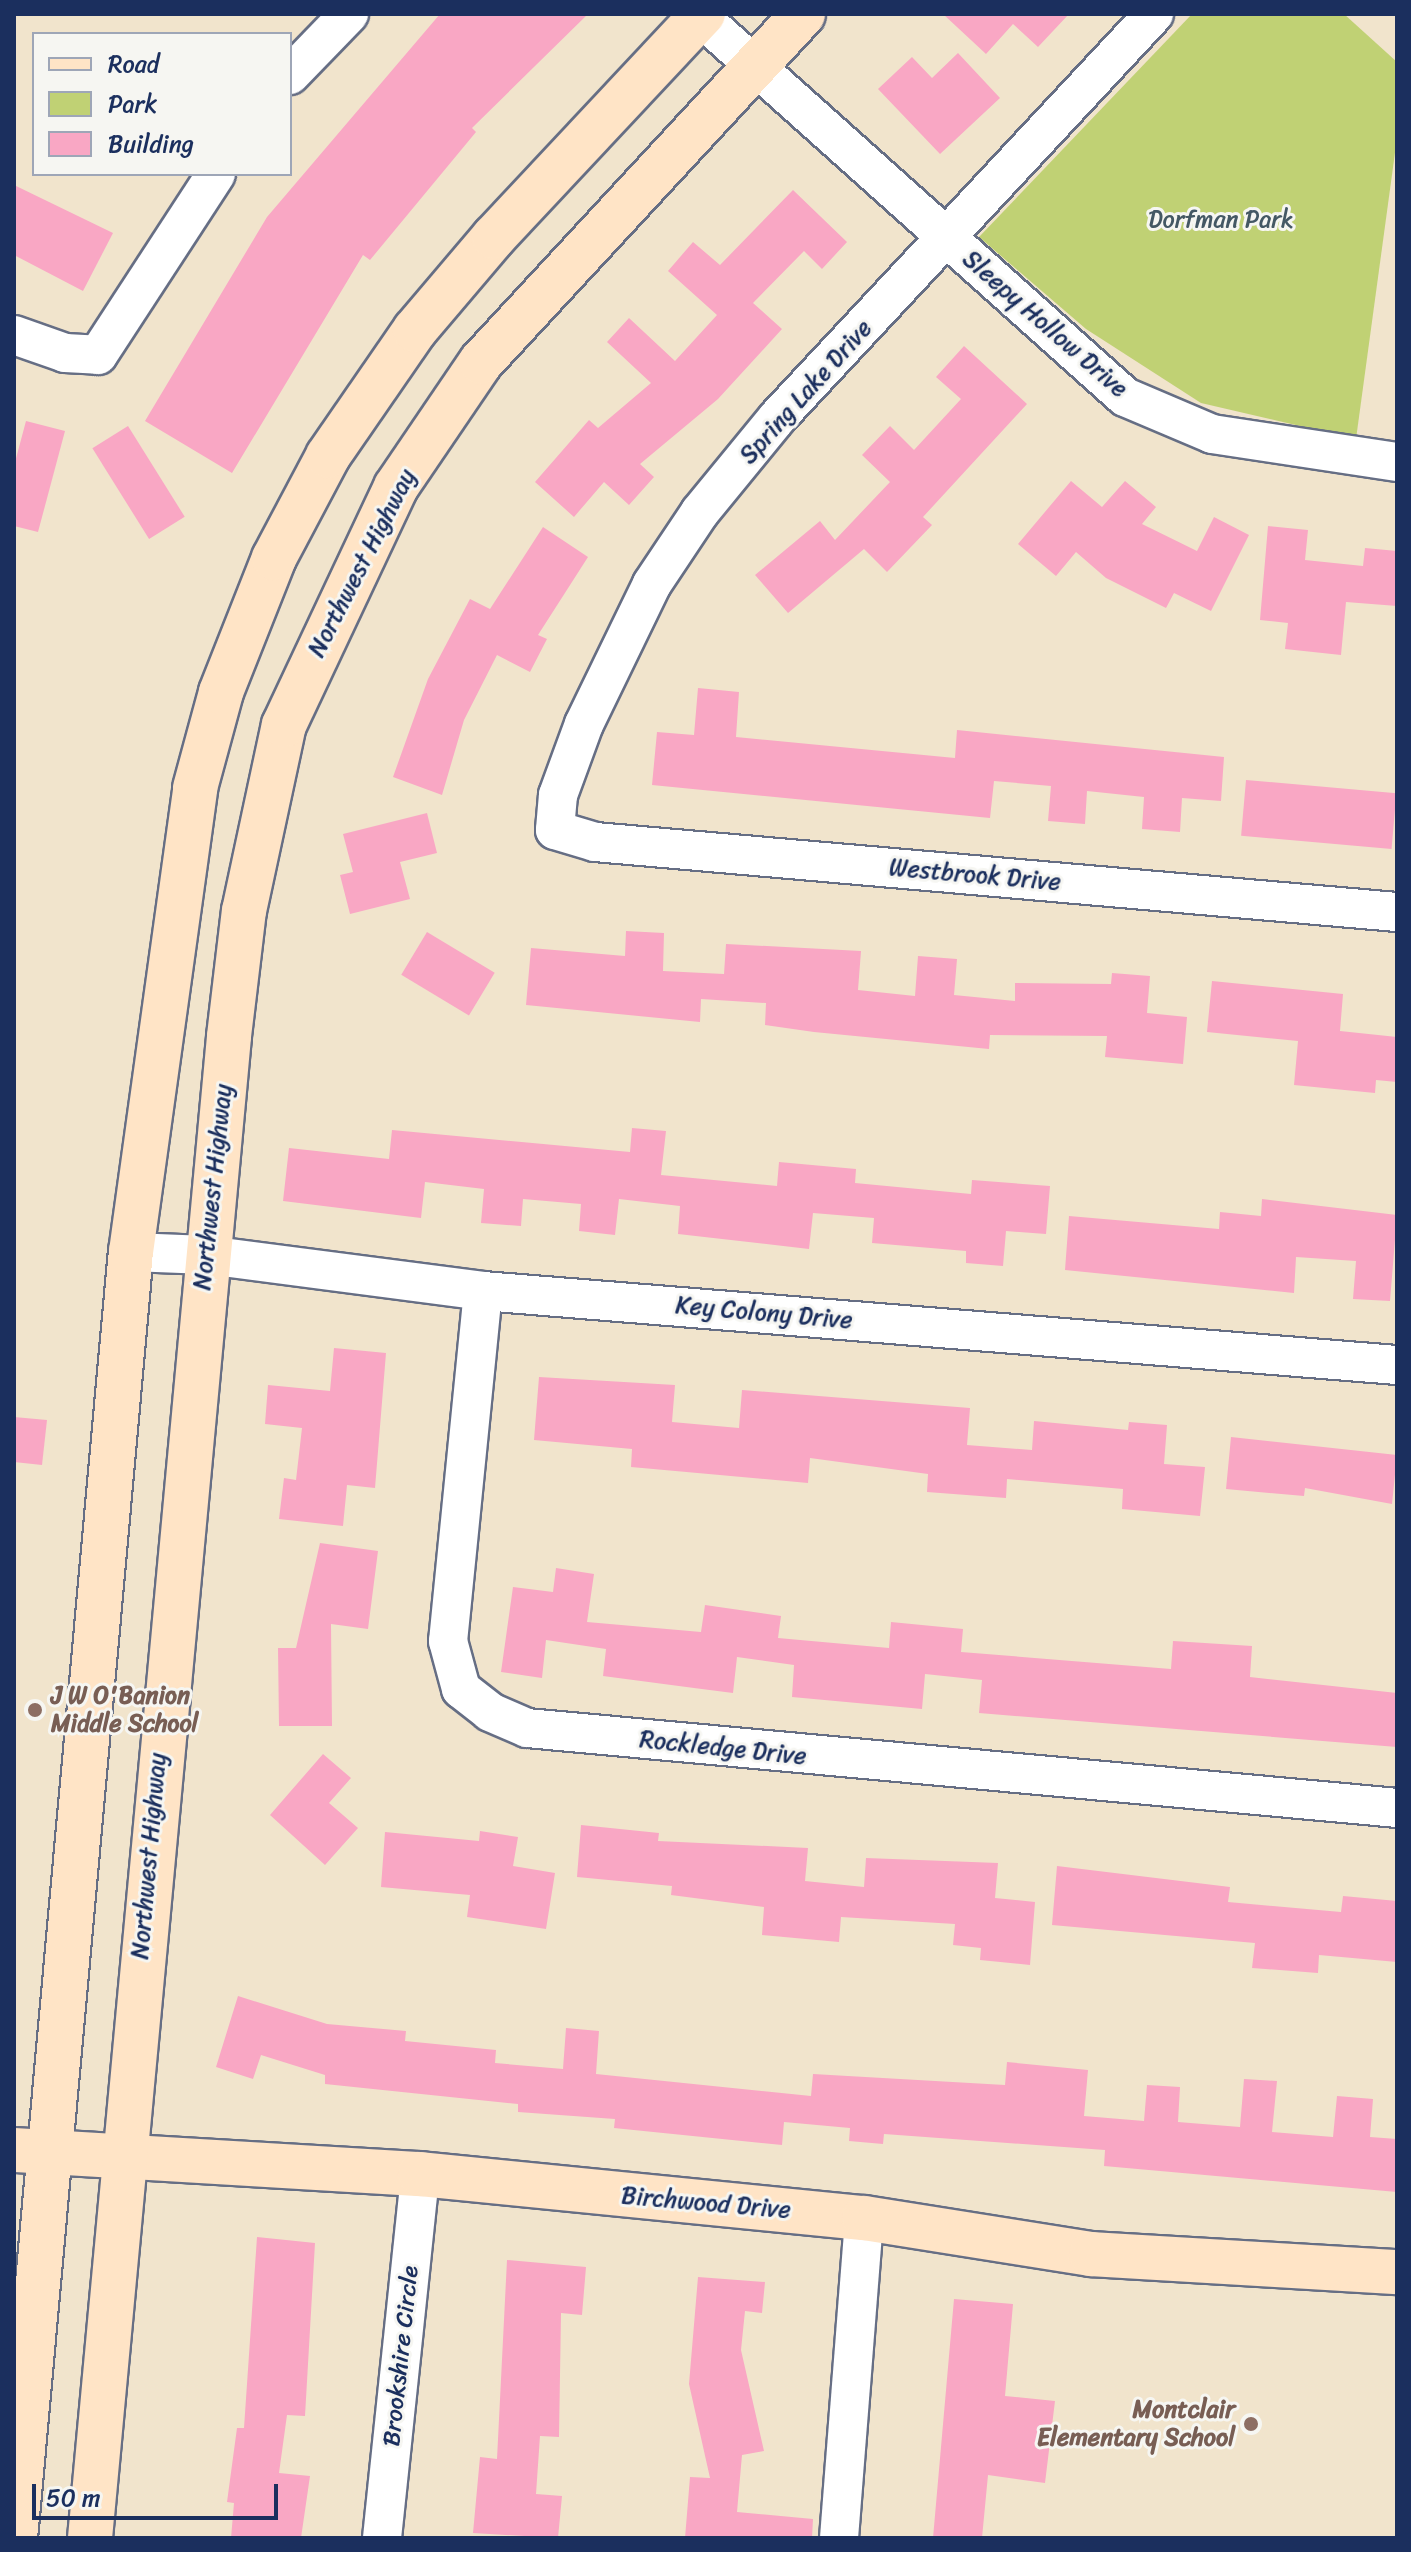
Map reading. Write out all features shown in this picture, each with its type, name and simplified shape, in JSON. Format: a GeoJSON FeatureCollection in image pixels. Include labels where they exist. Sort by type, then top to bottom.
{"type":"FeatureCollection","features":[{"type":"Feature","properties":{"kind":"main road","name":"Northwest Highway"},"geometry":{"type":"LineString","coordinates":[[90,2538],[207,1255],[244,911],[284,725],[343,591],[396,487],[481,362],[803,14]]}},
{"type":"Feature","properties":{"kind":"main road"},"geometry":{"type":"LineString","coordinates":[[15,2538],[32,2152],[131,1252],[195,788],[221,692],[274,558],[328,456],[415,330],[700,15]]}},
{"type":"Feature","properties":{"kind":"main road","name":"Birchwood Drive"},"geometry":{"type":"LineString","coordinates":[[32,2152],[420,2174],[864,2218],[1091,2254],[1397,2272]]}},
{"type":"Feature","properties":{"kind":"street"},"geometry":{"type":"LineString","coordinates":[[292,73],[349,14]]}},
{"type":"Feature","properties":{"kind":"street","name":"Spring Lake Drive"},"geometry":{"type":"LineString","coordinates":[[555,830],[558,795],[584,724],[652,584],[777,418],[1154,14]]}},
{"type":"Feature","properties":{"kind":"street","name":"Sleepy Hollow Drive"},"geometry":{"type":"LineString","coordinates":[[700,15],[1125,397],[1212,434],[1397,462]]}},
{"type":"Feature","properties":{"kind":"street"},"geometry":{"type":"LineString","coordinates":[[14,335],[65,353],[98,355],[215,176]]}},
{"type":"Feature","properties":{"kind":"street","name":"Westbrook Drive"},"geometry":{"type":"LineString","coordinates":[[555,830],[595,842],[1397,912]]}},
{"type":"Feature","properties":{"kind":"street","name":"Key Colony Drive"},"geometry":{"type":"LineString","coordinates":[[131,1252],[207,1255],[483,1291],[1397,1365]]}},
{"type":"Feature","properties":{"kind":"street","name":"Rockledge Drive"},"geometry":{"type":"LineString","coordinates":[[483,1291],[448,1641],[461,1689],[490,1712],[527,1728],[1397,1808]]}},
{"type":"Feature","properties":{"kind":"street","name":"Brookshire Circle"},"geometry":{"type":"LineString","coordinates":[[382,2538],[420,2174]]}},
{"type":"Feature","properties":{"kind":"street"},"geometry":{"type":"LineString","coordinates":[[839,2538],[864,2218]]}},
{"type":"Feature","properties":{"kind":"green space","name":"Dorfman Park"},"geometry":{"type":"Polygon","coordinates":[[[1192,14],[1344,14],[1397,62],[1397,138],[1356,439],[1201,403],[1086,329],[979,237],[1192,14]]]}},
{"type":"Feature","properties":{"kind":"building"},"geometry":{"type":"Polygon","coordinates":[[[440,14],[588,14],[472,128],[476,132],[370,260],[363,255],[232,473],[145,421],[267,217],[440,14]]]}},
{"type":"Feature","properties":{"kind":"building"},"geometry":{"type":"Polygon","coordinates":[[[943,14],[1069,14],[1038,47],[1013,24],[986,54],[943,14]]]}},
{"type":"Feature","properties":{"kind":"building"},"geometry":{"type":"Polygon","coordinates":[[[958,53],[1000,98],[940,154],[878,89],[912,57],[932,78],[958,53]]]}},
{"type":"Feature","properties":{"kind":"building"},"geometry":{"type":"Polygon","coordinates":[[[14,185],[113,233],[83,291],[14,255],[14,185]]]}},
{"type":"Feature","properties":{"kind":"building"},"geometry":{"type":"Polygon","coordinates":[[[793,190],[847,242],[822,269],[804,251],[753,303],[782,329],[718,399],[640,464],[654,477],[629,505],[604,482],[574,517],[535,482],[589,420],[598,428],[651,383],[607,342],[629,318],[675,361],[717,315],[668,271],[693,242],[720,265],[793,190]]]}},
{"type":"Feature","properties":{"kind":"building"},"geometry":{"type":"Polygon","coordinates":[[[964,346],[1027,404],[923,517],[932,525],[887,572],[864,549],[788,613],[755,575],[820,521],[835,540],[890,482],[862,455],[890,426],[914,450],[961,399],[936,377],[964,346]]]}},
{"type":"Feature","properties":{"kind":"building"},"geometry":{"type":"Polygon","coordinates":[[[26,421],[65,431],[38,532],[14,526],[14,466],[26,421]]]}},
{"type":"Feature","properties":{"kind":"building"},"geometry":{"type":"Polygon","coordinates":[[[128,426],[185,517],[149,539],[92,448],[128,426]]]}},
{"type":"Feature","properties":{"kind":"building"},"geometry":{"type":"Polygon","coordinates":[[[1071,481],[1102,507],[1125,481],[1156,507],[1142,524],[1197,551],[1214,517],[1249,535],[1211,611],[1174,593],[1166,608],[1106,578],[1076,552],[1056,576],[1018,544],[1071,481]]]}},
{"type":"Feature","properties":{"kind":"building"},"geometry":{"type":"Polygon","coordinates":[[[1268,526],[1308,530],[1305,560],[1363,566],[1365,548],[1397,551],[1397,606],[1346,602],[1341,655],[1285,649],[1288,623],[1260,620],[1268,526]]]}},
{"type":"Feature","properties":{"kind":"building"},"geometry":{"type":"Polygon","coordinates":[[[543,527],[588,557],[538,635],[547,639],[530,672],[497,655],[464,720],[442,795],[393,777],[428,679],[470,599],[490,609],[543,527]]]}},
{"type":"Feature","properties":{"kind":"building"},"geometry":{"type":"Polygon","coordinates":[[[698,688],[739,692],[736,737],[955,758],[957,730],[1224,757],[1221,801],[1182,798],[1180,832],[1142,829],[1144,797],[1087,791],[1085,824],[1048,821],[1051,786],[994,781],[990,818],[652,785],[657,732],[694,735],[698,688]]]}},
{"type":"Feature","properties":{"kind":"building"},"geometry":{"type":"Polygon","coordinates":[[[1246,780],[1396,793],[1392,849],[1241,836],[1246,780]]]}},
{"type":"Feature","properties":{"kind":"building"},"geometry":{"type":"Polygon","coordinates":[[[427,813],[437,853],[400,862],[410,899],[350,914],[340,875],[353,872],[343,834],[427,813]]]}},
{"type":"Feature","properties":{"kind":"building"},"geometry":{"type":"Polygon","coordinates":[[[626,931],[664,933],[663,971],[724,974],[726,944],[861,951],[858,990],[915,996],[918,956],[957,959],[954,995],[1015,1001],[1015,983],[1111,984],[1112,973],[1150,976],[1147,1013],[1187,1017],[1183,1064],[1105,1057],[1107,1036],[990,1035],[989,1049],[765,1025],[766,1003],[701,999],[700,1022],[526,1005],[531,948],[625,956],[626,931]]]}},
{"type":"Feature","properties":{"kind":"building"},"geometry":{"type":"Polygon","coordinates":[[[427,932],[495,973],[469,1016],[401,975],[427,932]]]}},
{"type":"Feature","properties":{"kind":"building"},"geometry":{"type":"Polygon","coordinates":[[[1212,981],[1343,994],[1340,1031],[1397,1037],[1397,1082],[1376,1080],[1375,1093],[1294,1085],[1298,1041],[1207,1032],[1212,981]]]}},
{"type":"Feature","properties":{"kind":"building"},"geometry":{"type":"Polygon","coordinates":[[[632,1128],[666,1131],[661,1175],[777,1186],[779,1162],[856,1169],[855,1183],[971,1194],[972,1180],[1050,1186],[1046,1234],[1006,1231],[1003,1266],[966,1263],[966,1251],[872,1243],[874,1218],[813,1213],[809,1249],[678,1234],[680,1206],[619,1199],[615,1235],[579,1231],[581,1204],[523,1199],[521,1226],[481,1223],[484,1189],[425,1182],[421,1218],[283,1201],[289,1148],[389,1159],[392,1130],[630,1152],[632,1128]]]}},
{"type":"Feature","properties":{"kind":"building"},"geometry":{"type":"Polygon","coordinates":[[[1262,1199],[1397,1215],[1390,1301],[1353,1299],[1356,1261],[1296,1257],[1294,1293],[1065,1270],[1069,1216],[1219,1229],[1220,1212],[1261,1216],[1262,1199]]]}},
{"type":"Feature","properties":{"kind":"building"},"geometry":{"type":"Polygon","coordinates":[[[334,1348],[386,1353],[375,1488],[347,1485],[343,1526],[279,1519],[284,1478],[296,1480],[302,1428],[265,1424],[268,1385],[330,1391],[334,1348]]]}},
{"type":"Feature","properties":{"kind":"building"},"geometry":{"type":"Polygon","coordinates":[[[539,1377],[675,1385],[672,1422],[739,1428],[742,1390],[970,1408],[967,1445],[1032,1450],[1034,1421],[1128,1430],[1129,1422],[1167,1425],[1164,1464],[1205,1467],[1200,1516],[1122,1509],[1123,1489],[1007,1479],[1006,1498],[927,1492],[928,1474],[810,1458],[808,1483],[631,1467],[632,1449],[534,1440],[539,1377]]]}},
{"type":"Feature","properties":{"kind":"building"},"geometry":{"type":"Polygon","coordinates":[[[14,1417],[47,1420],[42,1465],[14,1462],[14,1417]]]}},
{"type":"Feature","properties":{"kind":"building"},"geometry":{"type":"Polygon","coordinates":[[[1231,1437],[1397,1455],[1392,1504],[1305,1488],[1304,1496],[1226,1489],[1231,1437]]]}},
{"type":"Feature","properties":{"kind":"building"},"geometry":{"type":"Polygon","coordinates":[[[320,1543],[378,1551],[368,1629],[331,1624],[332,1726],[279,1726],[278,1648],[296,1648],[320,1543]]]}},
{"type":"Feature","properties":{"kind":"building"},"geometry":{"type":"Polygon","coordinates":[[[556,1568],[594,1574],[587,1622],[701,1632],[705,1605],[781,1616],[778,1638],[889,1648],[891,1622],[963,1629],[961,1652],[1171,1669],[1173,1641],[1252,1646],[1250,1677],[1397,1693],[1397,1747],[979,1713],[982,1680],[925,1674],[922,1709],[792,1697],[794,1665],[737,1657],[733,1693],[603,1676],[606,1649],[546,1640],[542,1678],[501,1672],[513,1587],[553,1592],[556,1568]]]}},
{"type":"Feature","properties":{"kind":"building"},"geometry":{"type":"Polygon","coordinates":[[[323,1754],[351,1778],[329,1803],[358,1828],[325,1865],[270,1815],[323,1754]]]}},
{"type":"Feature","properties":{"kind":"building"},"geometry":{"type":"Polygon","coordinates":[[[581,1825],[659,1833],[658,1841],[808,1848],[805,1881],[864,1887],[866,1858],[998,1863],[995,1898],[1035,1902],[1030,1965],[980,1960],[981,1948],[953,1945],[955,1924],[841,1917],[839,1942],[762,1935],[764,1907],[671,1895],[672,1886],[577,1877],[581,1825]]]}},
{"type":"Feature","properties":{"kind":"building"},"geometry":{"type":"Polygon","coordinates":[[[480,1831],[518,1837],[513,1866],[555,1873],[546,1929],[467,1917],[470,1895],[381,1887],[385,1832],[479,1841],[480,1831]]]}},
{"type":"Feature","properties":{"kind":"building"},"geometry":{"type":"Polygon","coordinates":[[[1057,1866],[1230,1887],[1228,1902],[1341,1912],[1343,1896],[1397,1901],[1397,1962],[1319,1955],[1318,1973],[1252,1968],[1255,1943],[1052,1925],[1057,1866]]]}},
{"type":"Feature","properties":{"kind":"building"},"geometry":{"type":"Polygon","coordinates":[[[238,1996],[327,2024],[406,2031],[405,2041],[496,2050],[495,2063],[563,2069],[566,2028],[599,2031],[596,2074],[811,2096],[813,2074],[1005,2085],[1007,2062],[1088,2070],[1084,2116],[1144,2121],[1147,2085],[1180,2087],[1178,2122],[1240,2127],[1244,2079],[1277,2081],[1272,2132],[1333,2137],[1337,2096],[1373,2099],[1370,2137],[1397,2139],[1397,2192],[1104,2166],[1105,2150],[884,2134],[883,2144],[849,2141],[850,2128],[784,2122],[782,2145],[614,2128],[615,2119],[518,2112],[518,2104],[325,2084],[325,2075],[261,2055],[253,2079],[216,2067],[238,1996]]]}},
{"type":"Feature","properties":{"kind":"building"},"geometry":{"type":"Polygon","coordinates":[[[257,2237],[315,2243],[305,2416],[287,2415],[279,2473],[310,2476],[301,2538],[231,2538],[234,2503],[227,2502],[237,2428],[244,2428],[257,2237]]]}},
{"type":"Feature","properties":{"kind":"building"},"geometry":{"type":"Polygon","coordinates":[[[507,2260],[586,2267],[582,2315],[561,2313],[559,2437],[540,2436],[536,2494],[562,2496],[558,2538],[473,2533],[480,2457],[497,2459],[507,2260]]]}},
{"type":"Feature","properties":{"kind":"building"},"geometry":{"type":"Polygon","coordinates":[[[698,2277],[765,2282],[762,2313],[745,2311],[741,2350],[764,2451],[742,2455],[737,2512],[813,2519],[812,2538],[685,2538],[690,2477],[710,2478],[689,2384],[698,2277]]]}},
{"type":"Feature","properties":{"kind":"building"},"geometry":{"type":"Polygon","coordinates":[[[954,2299],[1013,2304],[1005,2396],[1055,2401],[1045,2483],[988,2475],[982,2538],[933,2538],[954,2299]]]}},
{"type":"Feature","properties":{"kind":"place","name":"J W O'Banion Middle School"},"geometry":{"type":"Point","coordinates":[35,1710]}},
{"type":"Feature","properties":{"kind":"place","name":"Montclair Elementary School"},"geometry":{"type":"Point","coordinates":[1251,2424]}}]}
